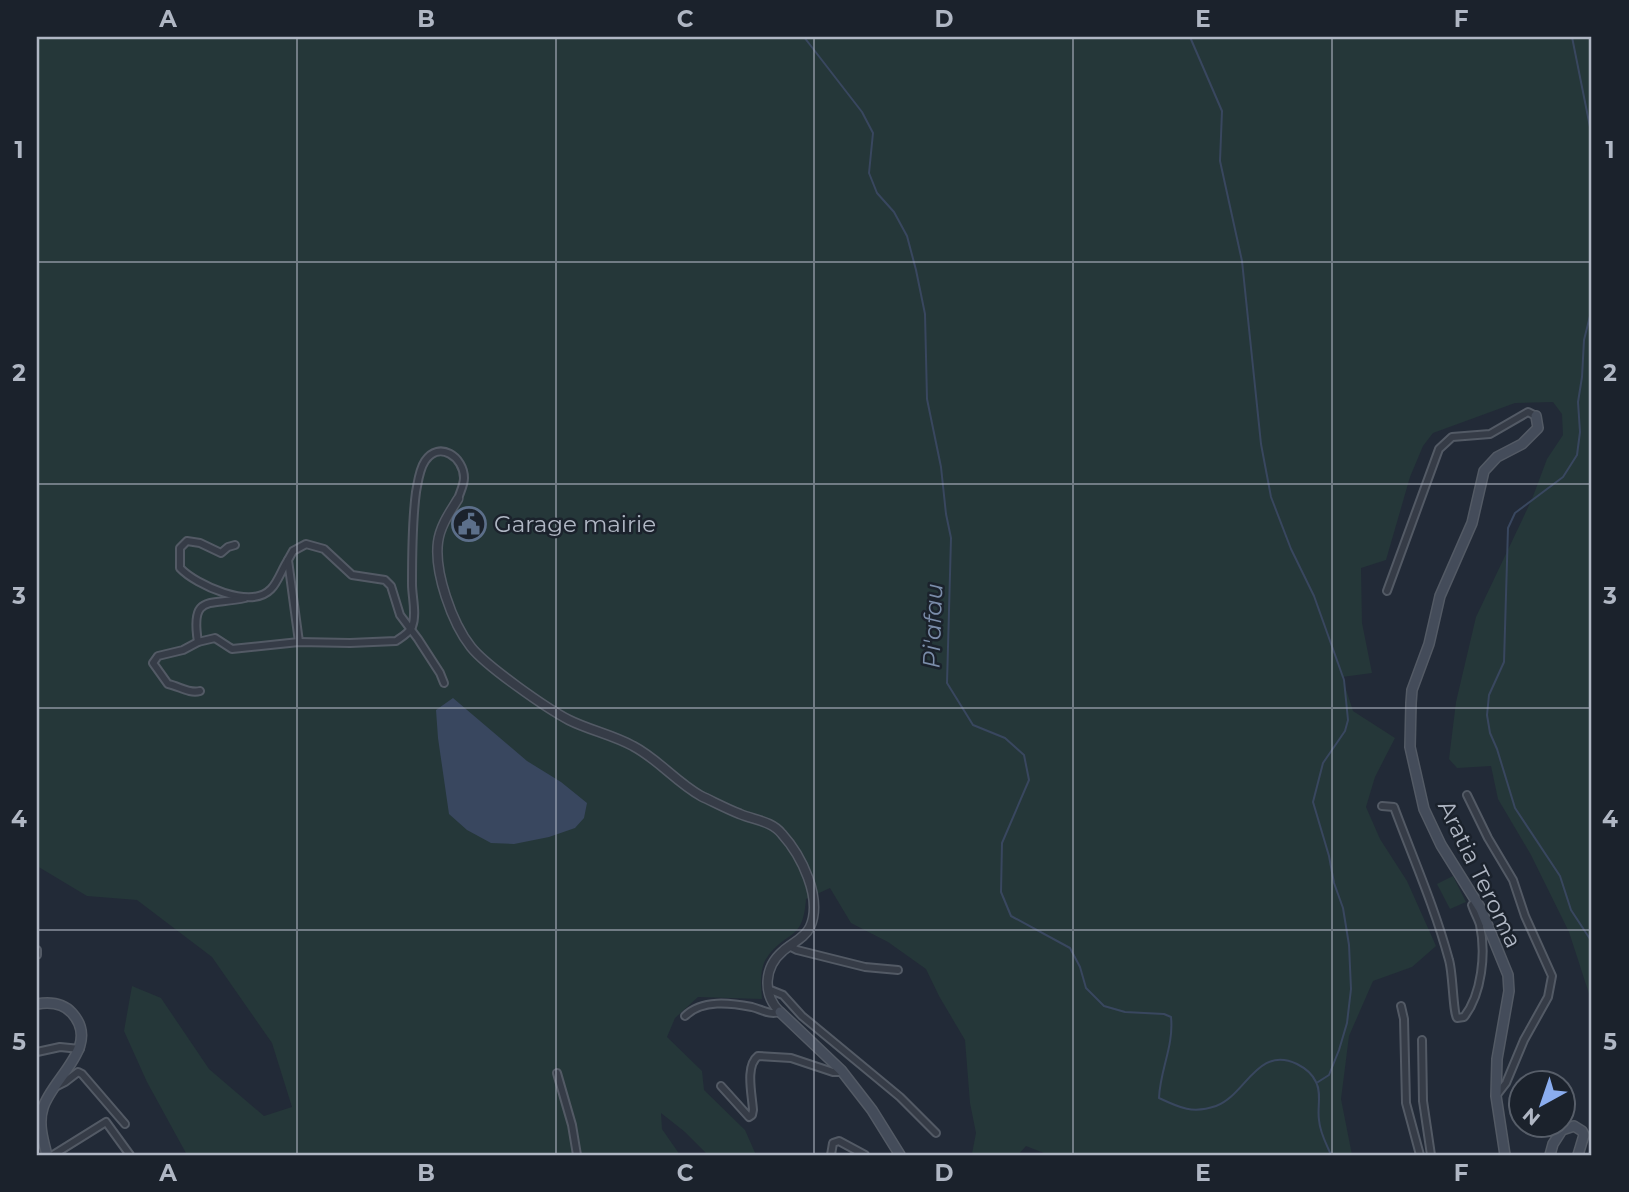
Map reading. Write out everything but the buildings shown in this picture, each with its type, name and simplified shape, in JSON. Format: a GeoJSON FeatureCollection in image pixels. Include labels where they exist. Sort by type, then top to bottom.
{"type":"FeatureCollection","features":[{"type":"Feature","properties":{"kind":"main road","name":"Aratia Teroma"},"geometry":{"type":"LineString","coordinates":[[1505,1155],[1496,1096],[1497,1059],[1509,991],[1508,975],[1496,941],[1476,900],[1436,836],[1424,810],[1410,747],[1412,690],[1429,644],[1444,584],[1454,568],[1472,523],[1484,471],[1497,457],[1522,444],[1532,435],[1538,428],[1536,416]]}},
{"type":"Feature","properties":{"kind":"main road"},"geometry":{"type":"LineString","coordinates":[[37,1004],[54,1003],[73,1014],[80,1029],[80,1049],[53,1087],[45,1101],[40,1119],[47,1155]]}},
{"type":"Feature","properties":{"kind":"main road"},"geometry":{"type":"LineString","coordinates":[[780,1012],[843,1072],[872,1110],[900,1155]]}},
{"type":"Feature","properties":{"kind":"main road"},"geometry":{"type":"LineString","coordinates":[[1550,1155],[1562,1130],[1567,1126],[1574,1126],[1584,1135],[1578,1155]]}},
{"type":"Feature","properties":{"kind":"street"},"geometry":{"type":"LineString","coordinates":[[1387,591],[1432,464],[1445,442],[1458,436],[1490,434],[1528,412],[1536,416]]}},
{"type":"Feature","properties":{"kind":"street"},"geometry":{"type":"LineString","coordinates":[[200,691],[189,691],[168,684],[153,663],[158,656],[215,638],[232,649],[299,642],[396,641],[411,627],[416,496],[422,467],[437,451],[453,455],[461,465],[464,477],[458,499],[438,540],[437,558],[445,592],[458,626],[472,648],[567,719],[632,745],[680,783],[738,814],[775,826],[802,866],[815,912],[807,932],[775,959],[769,970],[769,996],[780,1012],[773,1014],[745,1006],[706,1005],[693,1009],[685,1016]]}},
{"type":"Feature","properties":{"kind":"street"},"geometry":{"type":"LineString","coordinates":[[235,545],[221,553],[200,542],[187,541],[180,548],[180,568],[185,574],[220,592],[243,597],[255,596]]}},
{"type":"Feature","properties":{"kind":"street"},"geometry":{"type":"LineString","coordinates":[[198,642],[196,620],[202,606],[208,602],[264,594],[272,588],[293,551],[306,544],[315,545],[332,556],[352,575],[385,580],[391,586],[400,615],[426,650],[444,683]]}},
{"type":"Feature","properties":{"kind":"street"},"geometry":{"type":"LineString","coordinates":[[288,560],[299,642]]}},
{"type":"Feature","properties":{"kind":"street"},"geometry":{"type":"LineString","coordinates":[[1467,795],[1513,880],[1533,934],[1550,967],[1552,980],[1548,997],[1524,1040],[1506,1083],[1496,1096]]}},
{"type":"Feature","properties":{"kind":"street"},"geometry":{"type":"LineString","coordinates":[[1382,806],[1394,807],[1432,905],[1453,974],[1454,1012],[1457,1018],[1461,1018],[1471,1007],[1479,979],[1482,938],[1472,905],[1476,900]]}},
{"type":"Feature","properties":{"kind":"street"},"geometry":{"type":"LineString","coordinates":[[789,946],[865,967],[898,971]]}},
{"type":"Feature","properties":{"kind":"street"},"geometry":{"type":"LineString","coordinates":[[768,989],[783,995],[802,1016],[900,1097],[936,1133]]}},
{"type":"Feature","properties":{"kind":"street"},"geometry":{"type":"LineString","coordinates":[[1401,1006],[1404,1019],[1406,1103],[1420,1155]]}},
{"type":"Feature","properties":{"kind":"street"},"geometry":{"type":"LineString","coordinates":[[1422,1040],[1423,1101],[1431,1155]]}},
{"type":"Feature","properties":{"kind":"street"},"geometry":{"type":"LineString","coordinates":[[37,1052],[60,1047],[80,1049]]}},
{"type":"Feature","properties":{"kind":"street"},"geometry":{"type":"LineString","coordinates":[[721,1086],[749,1117],[753,1110],[750,1068],[758,1056],[791,1058],[833,1072],[843,1072]]}},
{"type":"Feature","properties":{"kind":"street"},"geometry":{"type":"LineString","coordinates":[[53,1087],[65,1083],[78,1072],[82,1073],[125,1124]]}},
{"type":"Feature","properties":{"kind":"street"},"geometry":{"type":"LineString","coordinates":[[557,1073],[578,1155]]}},
{"type":"Feature","properties":{"kind":"street"},"geometry":{"type":"LineString","coordinates":[[53,1155],[106,1122],[130,1155]]}},
{"type":"Feature","properties":{"kind":"street"},"geometry":{"type":"LineString","coordinates":[[831,1155],[833,1143],[839,1141],[866,1155]]}},
{"type":"Feature","properties":{"kind":"shaded area"},"geometry":{"type":"Polygon","coordinates":[[[37,37],[1592,37],[1592,1003],[1569,932],[1531,855],[1498,799],[1491,766],[1457,768],[1449,759],[1456,702],[1476,617],[1532,499],[1547,459],[1563,435],[1562,414],[1553,402],[1515,403],[1433,433],[1423,446],[1410,477],[1386,560],[1361,568],[1362,623],[1372,673],[1342,677],[1353,711],[1395,738],[1375,777],[1366,807],[1380,839],[1407,881],[1436,946],[1412,967],[1373,981],[1349,1036],[1341,1099],[1352,1155],[1049,1155],[1026,1146],[1018,1155],[972,1154],[976,1133],[970,1103],[965,1040],[926,969],[888,942],[851,923],[830,888],[806,899],[802,922],[798,928],[765,960],[761,976],[762,999],[698,997],[675,1018],[667,1037],[702,1071],[704,1090],[745,1130],[756,1155],[708,1155],[661,1113],[662,1129],[680,1155],[187,1155],[147,1082],[124,1031],[132,986],[161,998],[209,1069],[264,1116],[292,1107],[272,1043],[212,957],[137,900],[87,896],[37,866],[37,37]]]}},
{"type":"Feature","properties":{"kind":"shaded area"},"geometry":{"type":"Polygon","coordinates":[[[1453,876],[1466,902],[1450,909],[1437,884],[1453,876]]]}},
{"type":"Feature","properties":{"kind":"water"},"geometry":{"type":"Polygon","coordinates":[[[453,698],[527,761],[561,782],[587,803],[584,818],[575,828],[549,837],[514,844],[491,843],[467,830],[449,814],[436,710],[453,698]]]}},
{"type":"Feature","properties":{"kind":"waterway","name":"Pi'afau"},"geometry":{"type":"LineString","coordinates":[[804,37],[862,112],[873,133],[869,173],[877,193],[894,212],[907,236],[916,270],[925,314],[927,399],[941,467],[951,538],[947,683],[973,725],[1005,738],[1024,755],[1029,780],[1002,843],[1001,892],[1011,916],[1070,948],[1080,967],[1086,988],[1104,1006],[1125,1012],[1164,1014],[1171,1017],[1171,1038],[1159,1098],[1187,1109],[1200,1110],[1226,1100],[1262,1066],[1272,1061],[1283,1060],[1297,1064],[1310,1073],[1318,1086],[1320,1125],[1331,1155]]}},
{"type":"Feature","properties":{"kind":"waterway"},"geometry":{"type":"LineString","coordinates":[[1190,37],[1222,111],[1220,161],[1242,261],[1261,444],[1271,497],[1291,549],[1314,596],[1344,680],[1348,720],[1345,731],[1323,763],[1313,802],[1343,908],[1349,945],[1351,989],[1347,1023],[1339,1050],[1329,1075],[1318,1082]]}},
{"type":"Feature","properties":{"kind":"waterway"},"geometry":{"type":"LineString","coordinates":[[1572,37],[1592,137]]}},
{"type":"Feature","properties":{"kind":"waterway"},"geometry":{"type":"LineString","coordinates":[[1592,308],[1584,340],[1578,402],[1580,432],[1577,455],[1563,477],[1515,513],[1508,528],[1504,662],[1489,695],[1487,715],[1490,733],[1515,808],[1560,876],[1571,910],[1592,942]]}},
{"type":"Feature","properties":{"kind":"waterway"},"geometry":{"type":"LineString","coordinates":[[1589,1155],[1592,1143]]}},
{"type":"Feature","properties":{"kind":"place","name":"Garage mairie"},"geometry":{"type":"Point","coordinates":[469,524]}}]}
